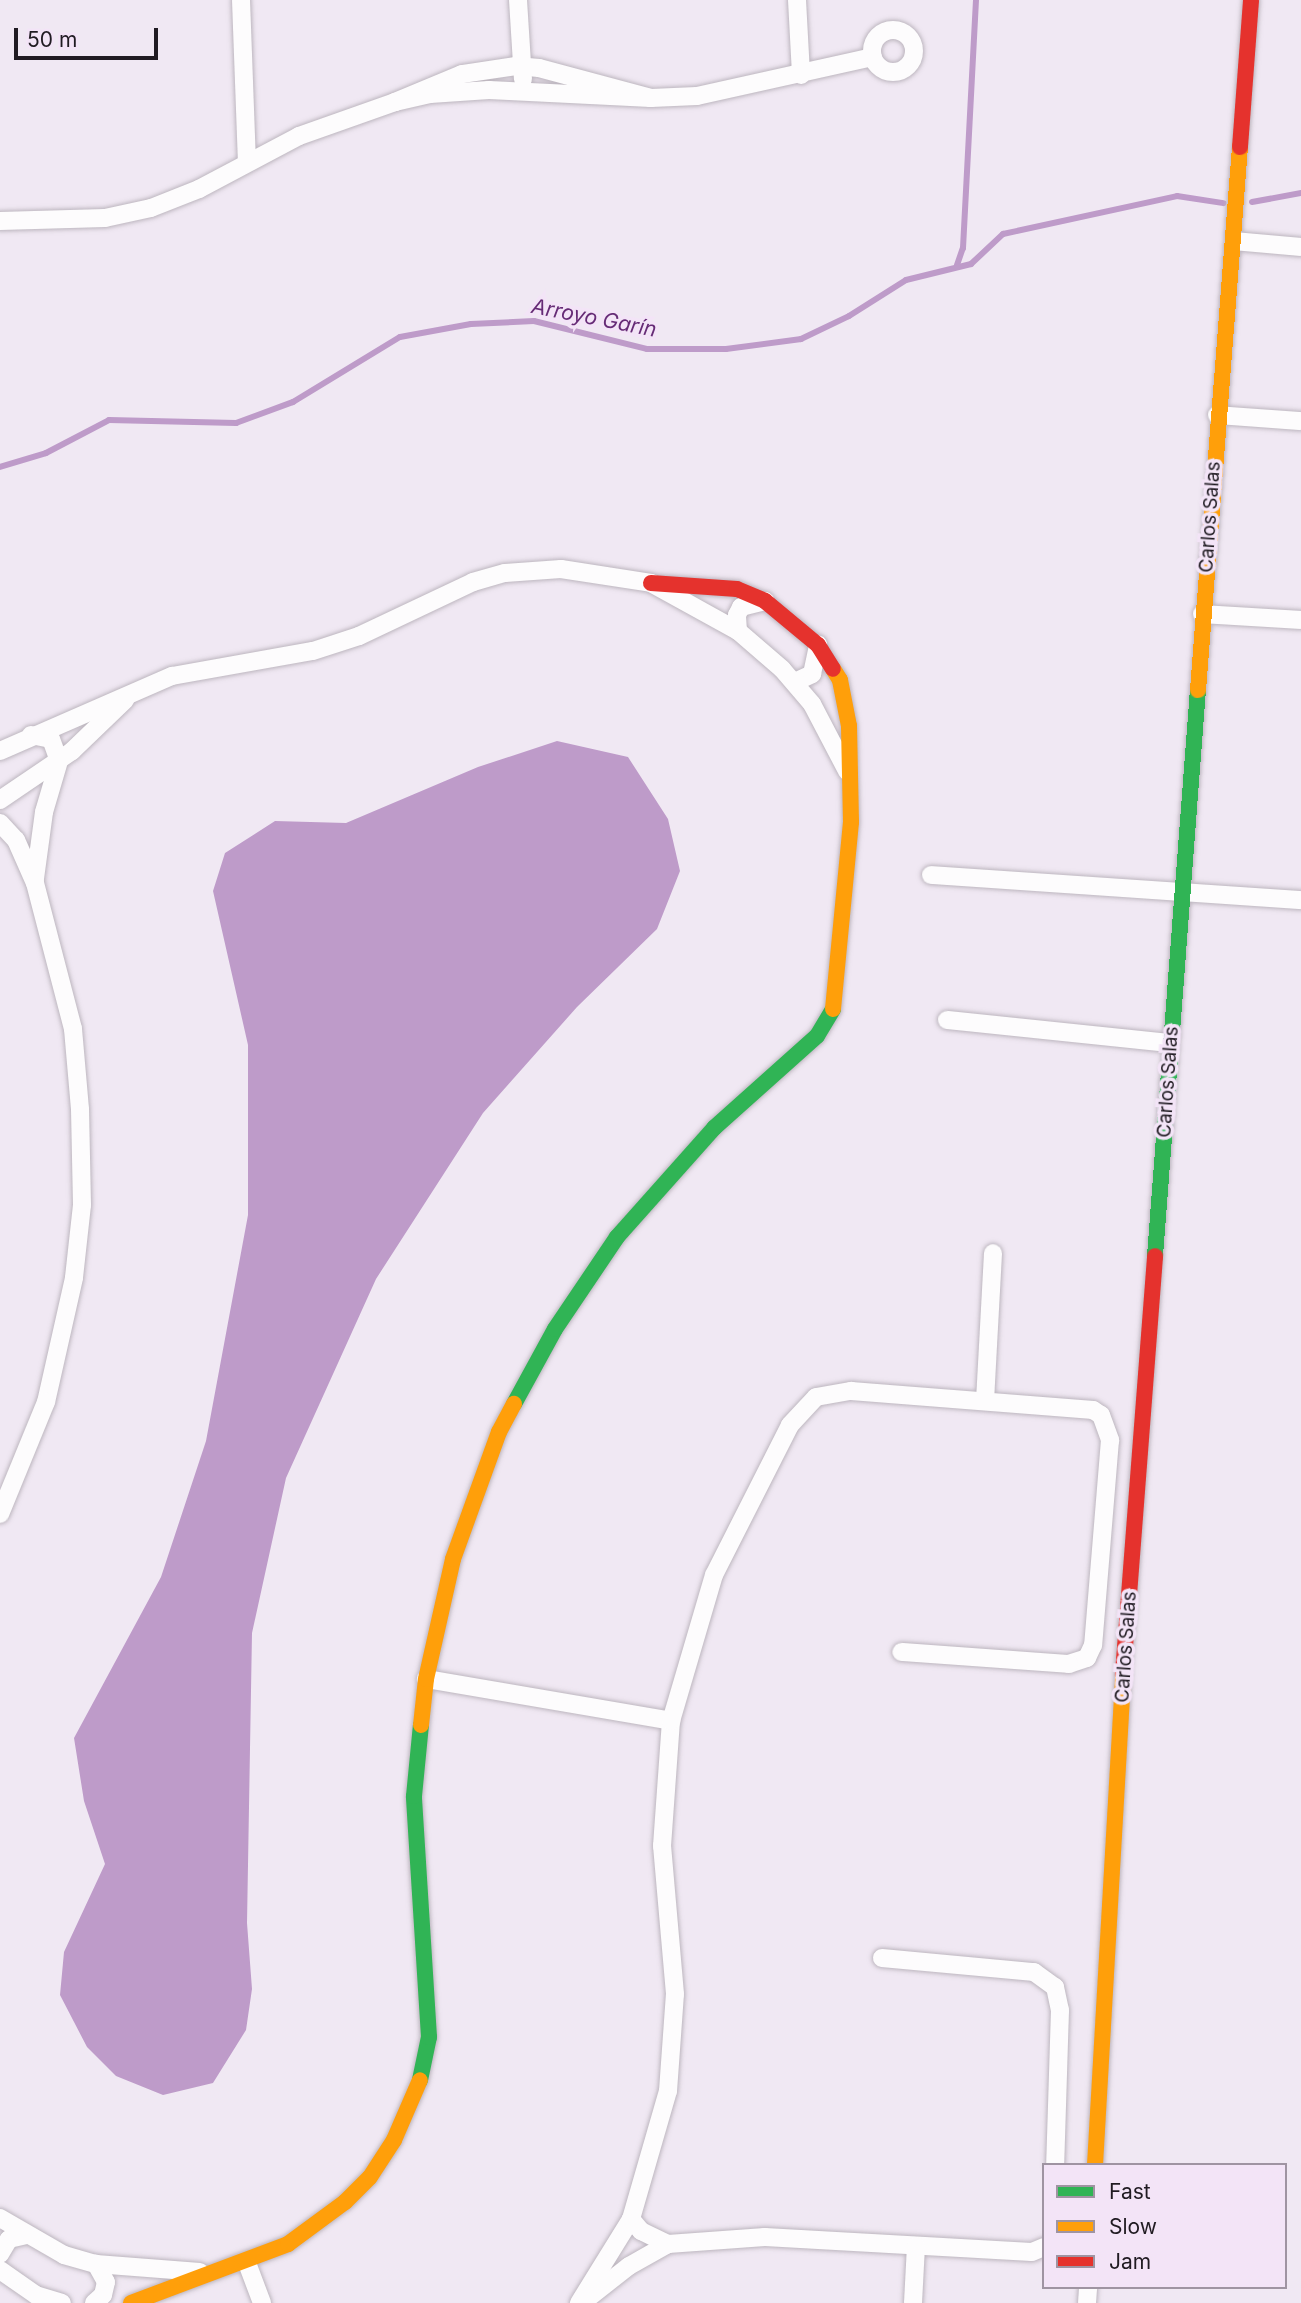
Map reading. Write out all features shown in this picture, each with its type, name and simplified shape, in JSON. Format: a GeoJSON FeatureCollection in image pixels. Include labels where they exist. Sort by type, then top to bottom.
{"type":"FeatureCollection","features":[{"type":"Feature","properties":{"kind":"street"},"geometry":{"type":"LineString","coordinates":[[241,0],[247,161]]}},
{"type":"Feature","properties":{"kind":"street"},"geometry":{"type":"LineString","coordinates":[[519,0],[523,89]]}},
{"type":"Feature","properties":{"kind":"street"},"geometry":{"type":"LineString","coordinates":[[797,0],[801,75]]}},
{"type":"Feature","properties":{"kind":"street","name":"Carlos Salas"},"geometry":{"type":"LineString","coordinates":[[1095,2163],[1125,1651],[1217,415],[1234,240],[1251,0]]}},
{"type":"Feature","properties":{"kind":"street"},"geometry":{"type":"LineString","coordinates":[[395,102],[430,94],[523,89],[651,97],[697,96],[873,57]]}},
{"type":"Feature","properties":{"kind":"street"},"geometry":{"type":"LineString","coordinates":[[0,221],[124,215],[171,201],[247,161],[336,121],[395,102],[462,75],[522,67],[651,97]]}},
{"type":"Feature","properties":{"kind":"street"},"geometry":{"type":"LineString","coordinates":[[1234,240],[1301,247]]}},
{"type":"Feature","properties":{"kind":"street"},"geometry":{"type":"LineString","coordinates":[[1217,415],[1301,421]]}},
{"type":"Feature","properties":{"kind":"street"},"geometry":{"type":"LineString","coordinates":[[0,751],[141,687],[182,674],[337,644],[444,593],[505,573],[561,569],[651,583],[737,589],[765,601],[818,645],[842,690],[849,726],[848,774],[852,822],[835,992],[827,1020],[802,1051],[714,1128],[642,1206],[555,1329],[499,1432],[453,1559],[426,1679],[414,1796],[416,1881],[429,1987],[429,2037],[421,2078],[394,2140],[370,2177],[320,2221],[247,2263],[207,2272],[131,2303]]}},
{"type":"Feature","properties":{"kind":"street"},"geometry":{"type":"LineString","coordinates":[[651,583],[738,631],[795,682],[834,738],[848,774]]}},
{"type":"Feature","properties":{"kind":"street"},"geometry":{"type":"LineString","coordinates":[[738,631],[737,615],[741,607],[765,601]]}},
{"type":"Feature","properties":{"kind":"street"},"geometry":{"type":"LineString","coordinates":[[1202,614],[1301,621]]}},
{"type":"Feature","properties":{"kind":"street"},"geometry":{"type":"LineString","coordinates":[[795,682],[812,674],[818,645]]}},
{"type":"Feature","properties":{"kind":"street"},"geometry":{"type":"LineString","coordinates":[[0,800],[59,761],[141,687]]}},
{"type":"Feature","properties":{"kind":"street"},"geometry":{"type":"LineString","coordinates":[[31,735],[51,740],[59,761],[44,812],[35,883]]}},
{"type":"Feature","properties":{"kind":"street"},"geometry":{"type":"LineString","coordinates":[[0,823],[16,840],[35,883],[73,1030],[80,1109],[82,1205],[74,1278],[46,1402],[0,1514]]}},
{"type":"Feature","properties":{"kind":"street"},"geometry":{"type":"LineString","coordinates":[[931,875],[1301,900]]}},
{"type":"Feature","properties":{"kind":"street"},"geometry":{"type":"LineString","coordinates":[[947,1020],[1170,1043]]}},
{"type":"Feature","properties":{"kind":"street"},"geometry":{"type":"LineString","coordinates":[[985,1401],[993,1253]]}},
{"type":"Feature","properties":{"kind":"street"},"geometry":{"type":"LineString","coordinates":[[581,2303],[631,2219],[656,2142],[672,2046],[675,1994],[662,1846],[671,1721],[714,1575],[802,1408],[816,1397],[851,1391],[1093,1410],[1106,1423],[1110,1440],[1093,1645],[1087,1658],[1069,1664],[901,1653]]}},
{"type":"Feature","properties":{"kind":"street"},"geometry":{"type":"LineString","coordinates":[[426,1679],[671,1721]]}},
{"type":"Feature","properties":{"kind":"street"},"geometry":{"type":"LineString","coordinates":[[882,1958],[1034,1972],[1055,1987],[1059,2010],[1055,2163]]}},
{"type":"Feature","properties":{"kind":"street"},"geometry":{"type":"LineString","coordinates":[[0,2218],[64,2255],[96,2264],[149,2272],[207,2272]]}},
{"type":"Feature","properties":{"kind":"street"},"geometry":{"type":"LineString","coordinates":[[631,2219],[641,2231],[668,2244]]}},
{"type":"Feature","properties":{"kind":"street"},"geometry":{"type":"LineString","coordinates":[[0,2254],[9,2239],[27,2235]]}},
{"type":"Feature","properties":{"kind":"street"},"geometry":{"type":"LineString","coordinates":[[581,2303],[629,2266],[668,2244],[765,2237],[1032,2252],[1042,2248]]}},
{"type":"Feature","properties":{"kind":"street"},"geometry":{"type":"LineString","coordinates":[[913,2303],[916,2246]]}},
{"type":"Feature","properties":{"kind":"street"},"geometry":{"type":"LineString","coordinates":[[247,2263],[262,2303]]}},
{"type":"Feature","properties":{"kind":"street"},"geometry":{"type":"LineString","coordinates":[[94,2303],[103,2295],[106,2282],[96,2264]]}},
{"type":"Feature","properties":{"kind":"street"},"geometry":{"type":"LineString","coordinates":[[0,2270],[38,2299],[62,2303]]}},
{"type":"Feature","properties":{"kind":"shaded area"},"geometry":{"type":"Polygon","coordinates":[[[557,741],[628,757],[668,819],[680,871],[657,929],[577,1007],[483,1113],[376,1279],[286,1478],[252,1633],[247,1923],[252,1989],[246,2030],[213,2083],[163,2095],[116,2076],[87,2047],[60,1995],[64,1952],[105,1864],[84,1801],[74,1738],[161,1577],[206,1441],[248,1215],[248,1045],[213,891],[225,853],[275,821],[346,823],[478,767],[557,741]]]}},
{"type":"Feature","properties":{"kind":"waterway"},"geometry":{"type":"LineString","coordinates":[[957,265],[963,248],[976,0]]}},
{"type":"Feature","properties":{"kind":"waterway","name":"Arroyo Garín"},"geometry":{"type":"LineString","coordinates":[[1252,202],[1301,193]]}},
{"type":"Feature","properties":{"kind":"waterway","name":"Arroyo Garín"},"geometry":{"type":"LineString","coordinates":[[0,467],[46,453],[109,420],[236,423],[293,402],[400,337],[471,324],[534,321],[647,349],[726,349],[801,339],[849,316],[906,280],[971,264],[1003,234],[1177,196],[1223,203]]}},
{"type":"Feature","properties":{"kind":"traffic: fast"},"geometry":{"type":"LineString","coordinates":[[1155,1256],[1198,690]]}},
{"type":"Feature","properties":{"kind":"traffic: fast"},"geometry":{"type":"LineString","coordinates":[[514,1404],[555,1329],[617,1237],[714,1128],[817,1036],[833,1009]]}},
{"type":"Feature","properties":{"kind":"traffic: fast"},"geometry":{"type":"LineString","coordinates":[[420,2080],[429,2037],[414,1796],[421,1725]]}},
{"type":"Feature","properties":{"kind":"traffic: slow"},"geometry":{"type":"LineString","coordinates":[[1198,690],[1240,147]]}},
{"type":"Feature","properties":{"kind":"traffic: slow"},"geometry":{"type":"LineString","coordinates":[[833,669],[840,680],[849,726],[851,822],[833,1009]]}},
{"type":"Feature","properties":{"kind":"traffic: slow"},"geometry":{"type":"LineString","coordinates":[[421,1725],[426,1679],[453,1559],[499,1432],[514,1404]]}},
{"type":"Feature","properties":{"kind":"traffic: slow"},"geometry":{"type":"LineString","coordinates":[[1095,2163],[1123,1673]]}},
{"type":"Feature","properties":{"kind":"traffic: slow"},"geometry":{"type":"LineString","coordinates":[[131,2303],[288,2244],[345,2202],[370,2177],[394,2140],[420,2080]]}},
{"type":"Feature","properties":{"kind":"traffic: jam"},"geometry":{"type":"LineString","coordinates":[[1240,147],[1251,0]]}},
{"type":"Feature","properties":{"kind":"traffic: jam"},"geometry":{"type":"LineString","coordinates":[[651,583],[737,589],[765,601],[818,645],[833,669]]}},
{"type":"Feature","properties":{"kind":"traffic: jam"},"geometry":{"type":"LineString","coordinates":[[1123,1673],[1155,1256]]}}]}
